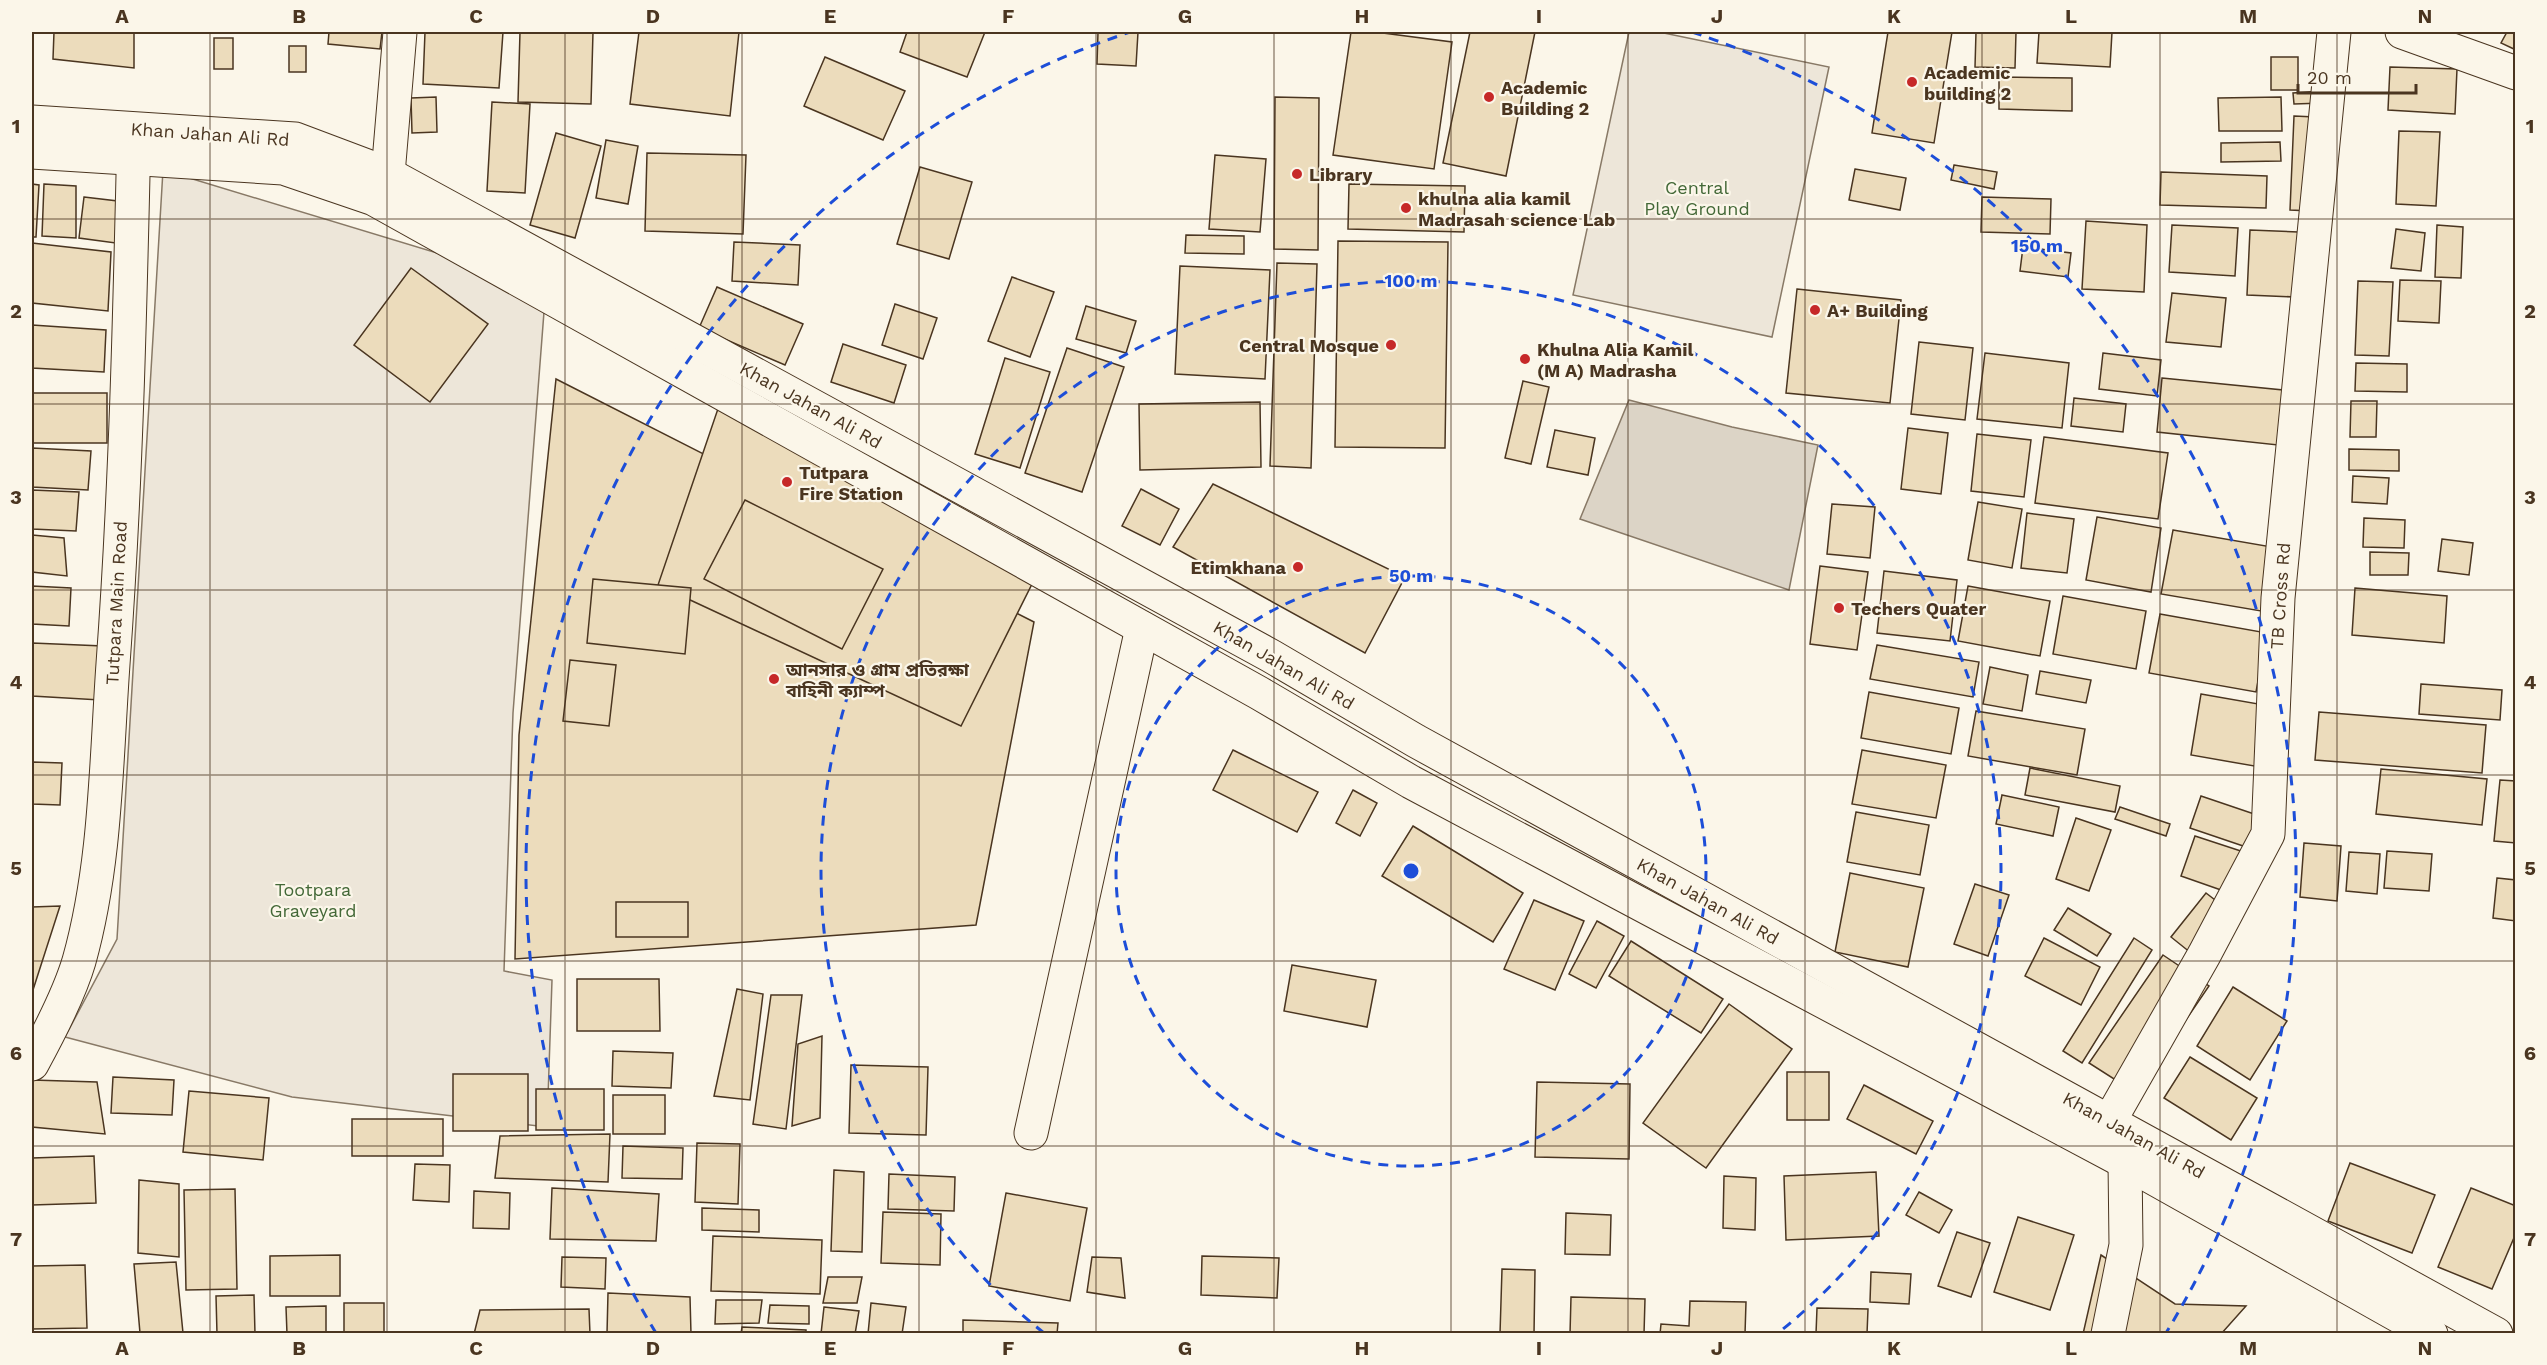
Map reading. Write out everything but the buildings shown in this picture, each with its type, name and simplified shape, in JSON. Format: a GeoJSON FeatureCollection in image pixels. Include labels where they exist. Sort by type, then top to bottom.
{"type":"FeatureCollection","features":[{"type":"Feature","properties":{"kind":"main road"},"geometry":{"type":"LineString","coordinates":[[388,174],[400,32]]}},
{"type":"Feature","properties":{"kind":"main road","name":"TB Cross Rd"},"geometry":{"type":"LineString","coordinates":[[2109,1122],[2204,956],[2268,834],[2278,598],[2334,32]]}},
{"type":"Feature","properties":{"kind":"main road"},"geometry":{"type":"LineString","coordinates":[[2402,32],[2516,73]]}},
{"type":"Feature","properties":{"kind":"main road","name":"Khan Jahan Ali Rd"},"geometry":{"type":"LineString","coordinates":[[32,122],[134,143],[283,168],[374,199],[1142,628],[1411,782],[2125,1162],[2431,1334]]}},
{"type":"Feature","properties":{"kind":"main road","name":"Khan Jahan Ali Rd"},"geometry":{"type":"LineString","coordinates":[[32,152],[134,143],[295,139],[388,174],[1271,656],[1426,746],[2496,1334]]}},
{"type":"Feature","properties":{"kind":"main road","name":"Tutpara Main Road"},"geometry":{"type":"LineString","coordinates":[[32,1064],[47,1037],[79,962],[99,869],[117,615],[134,143]]}},
{"type":"Feature","properties":{"kind":"main road"},"geometry":{"type":"LineString","coordinates":[[1031,1133],[1142,628]]}},
{"type":"Feature","properties":{"kind":"main road"},"geometry":{"type":"LineString","coordinates":[[2108,1334],[2126,1245],[2125,1162],[2109,1122]]}},
{"type":"Feature","properties":{"kind":"green space","name":"Central Play Ground"},"geometry":{"type":"Polygon","coordinates":[[[1629,32],[1659,32],[1829,67],[1772,337],[1573,295],[1629,32]]]}},
{"type":"Feature","properties":{"kind":"green space","name":"Tootpara Graveyard"},"geometry":{"type":"Polygon","coordinates":[[[163,170],[546,286],[513,713],[504,971],[552,980],[547,1127],[292,1097],[65,1037],[117,939],[163,170]]]}},
{"type":"Feature","properties":{"kind":"shaded area"},"geometry":{"type":"Polygon","coordinates":[[[1629,400],[1732,427],[1818,445],[1789,590],[1580,519],[1629,400]]]}},
{"type":"Feature","properties":{"kind":"place","name":"Academic building 2"},"geometry":{"type":"Point","coordinates":[1912,82]}},
{"type":"Feature","properties":{"kind":"place","name":"Academic Building 2"},"geometry":{"type":"Point","coordinates":[1489,97]}},
{"type":"Feature","properties":{"kind":"place","name":"Library"},"geometry":{"type":"Point","coordinates":[1297,174]}},
{"type":"Feature","properties":{"kind":"place","name":"khulna alia kamil Madrasah science Lab"},"geometry":{"type":"Point","coordinates":[1406,208]}},
{"type":"Feature","properties":{"kind":"place","name":"A+ Building"},"geometry":{"type":"Point","coordinates":[1815,310]}},
{"type":"Feature","properties":{"kind":"place","name":"Central Mosque"},"geometry":{"type":"Point","coordinates":[1391,345]}},
{"type":"Feature","properties":{"kind":"place","name":"Khulna Alia Kamil (M A) Madrasha"},"geometry":{"type":"Point","coordinates":[1525,359]}},
{"type":"Feature","properties":{"kind":"place","name":"Tutpara Fire Station"},"geometry":{"type":"Point","coordinates":[787,482]}},
{"type":"Feature","properties":{"kind":"place","name":"Etimkhana"},"geometry":{"type":"Point","coordinates":[1298,567]}},
{"type":"Feature","properties":{"kind":"place","name":"Techers Quater"},"geometry":{"type":"Point","coordinates":[1839,608]}},
{"type":"Feature","properties":{"kind":"place","name":"আনসার ও গ্রাম প্রতিরক্ষা বাহিনী ক্যাম্প"},"geometry":{"type":"Point","coordinates":[774,679]}}]}
